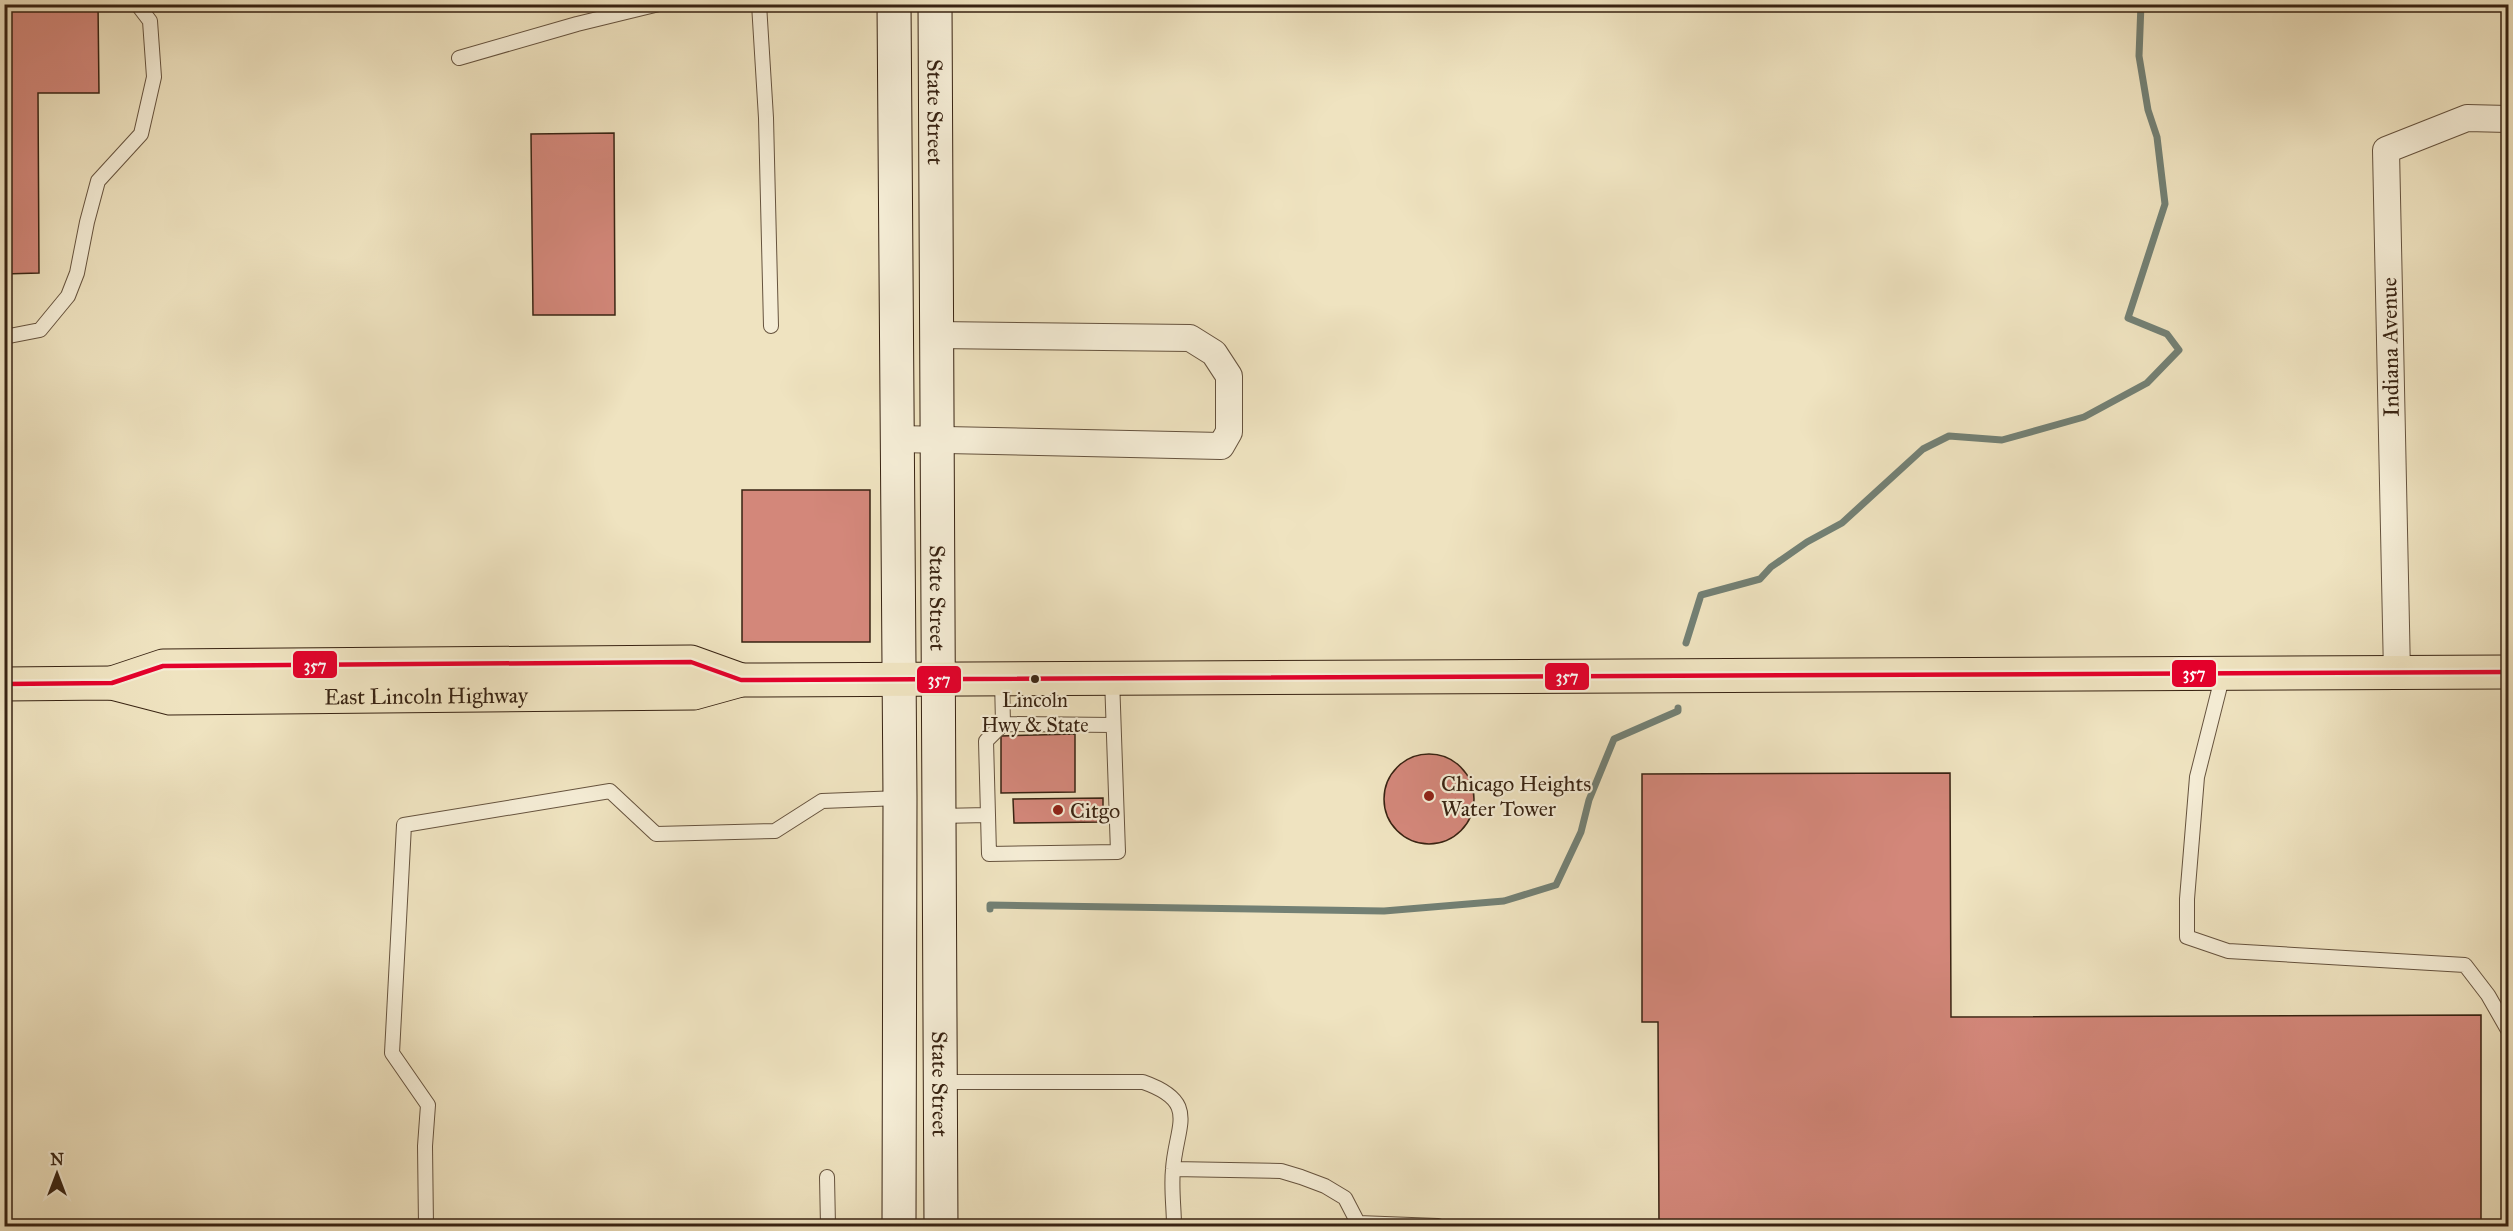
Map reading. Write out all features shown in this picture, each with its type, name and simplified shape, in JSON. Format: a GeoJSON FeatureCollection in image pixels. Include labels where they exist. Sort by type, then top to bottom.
{"type":"FeatureCollection","features":[{"type":"Feature","properties":{"kind":"main road","name":"East Lincoln Highway"},"geometry":{"type":"LineString","coordinates":[[4,684],[111,683],[170,698],[694,693],[741,680],[2508,672]]}},
{"type":"Feature","properties":{"kind":"street","name":"State Street"},"geometry":{"type":"LineString","coordinates":[[894,4],[900,798],[898,1227]]}},
{"type":"Feature","properties":{"kind":"street","name":"State Street"},"geometry":{"type":"LineString","coordinates":[[935,4],[942,1227]]}},
{"type":"Feature","properties":{"kind":"street","name":"Indiana Avenue"},"geometry":{"type":"LineString","coordinates":[[2397,673],[2386,150],[2467,117],[2508,118]]}},
{"type":"Feature","properties":{"kind":"street"},"geometry":{"type":"LineString","coordinates":[[898,439],[1221,446],[1229,432],[1229,376],[1215,353],[1190,338],[937,335]]}},
{"type":"Feature","properties":{"kind":"lane"},"geometry":{"type":"LineString","coordinates":[[4,337],[39,330],[68,296],[77,273],[98,182],[141,134],[154,77],[150,21],[137,4]]}},
{"type":"Feature","properties":{"kind":"lane"},"geometry":{"type":"LineString","coordinates":[[459,58],[628,8],[659,4]]}},
{"type":"Feature","properties":{"kind":"lane"},"geometry":{"type":"LineString","coordinates":[[759,4],[766,118],[771,326]]}},
{"type":"Feature","properties":{"kind":"lane"},"geometry":{"type":"LineString","coordinates":[[2223,674],[2197,777],[2187,899],[2187,937],[2228,951],[2465,965],[2488,995],[2508,1030]]}},
{"type":"Feature","properties":{"kind":"lane"},"geometry":{"type":"LineString","coordinates":[[1112,678],[1118,852],[989,854],[986,741],[1003,724],[1113,725]]}},
{"type":"Feature","properties":{"kind":"lane"},"geometry":{"type":"LineString","coordinates":[[1002,679],[1003,724]]}},
{"type":"Feature","properties":{"kind":"lane"},"geometry":{"type":"LineString","coordinates":[[426,1227],[425,1146],[428,1105],[392,1053],[404,825],[610,791],[656,834],[775,831],[822,801],[900,798]]}},
{"type":"Feature","properties":{"kind":"lane"},"geometry":{"type":"LineString","coordinates":[[939,816],[988,815]]}},
{"type":"Feature","properties":{"kind":"lane"},"geometry":{"type":"LineString","coordinates":[[940,1082],[1143,1082],[1164,1089],[1177,1104],[1182,1119],[1173,1169],[1174,1227]]}},
{"type":"Feature","properties":{"kind":"lane"},"geometry":{"type":"LineString","coordinates":[[1173,1169],[1281,1171],[1325,1185],[1345,1198],[1358,1223],[1438,1227]]}},
{"type":"Feature","properties":{"kind":"lane"},"geometry":{"type":"LineString","coordinates":[[827,1177],[828,1227]]}},
{"type":"Feature","properties":{"kind":"building"},"geometry":{"type":"Polygon","coordinates":[[[4,4],[98,4],[99,93],[38,93],[39,273],[4,274],[4,4]]]}},
{"type":"Feature","properties":{"kind":"building"},"geometry":{"type":"Polygon","coordinates":[[[614,133],[615,315],[533,315],[531,134],[614,133]]]}},
{"type":"Feature","properties":{"kind":"building"},"geometry":{"type":"Polygon","coordinates":[[[742,490],[870,490],[870,642],[742,642],[742,490]]]}},
{"type":"Feature","properties":{"kind":"building","name":"Citgo"},"geometry":{"type":"Polygon","coordinates":[[[1075,734],[1075,792],[1001,793],[1001,736],[1075,734]]]}},
{"type":"Feature","properties":{"kind":"building","name":"Chicago Heights Water Tower"},"geometry":{"type":"Polygon","coordinates":[[[1429,754],[1446,757],[1461,767],[1471,782],[1474,799],[1471,816],[1461,831],[1446,841],[1429,844],[1412,841],[1397,831],[1387,816],[1384,799],[1387,782],[1397,767],[1412,757],[1429,754]]]}},
{"type":"Feature","properties":{"kind":"building"},"geometry":{"type":"Polygon","coordinates":[[[1950,773],[1951,1017],[2481,1015],[2481,1226],[1659,1226],[1658,1022],[1642,1022],[1642,774],[1950,773]]]}},
{"type":"Feature","properties":{"kind":"building","name":"Citgo"},"geometry":{"type":"Polygon","coordinates":[[[1103,798],[1103,822],[1014,823],[1013,799],[1103,798]]]}},
{"type":"Feature","properties":{"kind":"waterway"},"geometry":{"type":"LineString","coordinates":[[1686,643],[1701,595],[1760,579],[1771,567],[1807,542],[1842,523],[1923,449],[1949,436],[2002,440],[2084,417],[2147,383],[2179,350],[2167,334],[2128,318],[2165,204],[2157,137],[2148,110],[2139,56],[2141,4]]}},
{"type":"Feature","properties":{"kind":"waterway"},"geometry":{"type":"LineString","coordinates":[[990,909],[990,905],[1384,911],[1504,901],[1556,885],[1581,832],[1589,800],[1614,739],[1678,711],[1678,708]]}},
{"type":"Feature","properties":{"kind":"transit line","name":"357"},"geometry":{"type":"LineString","coordinates":[[4,684],[112,683],[163,666],[691,662],[741,680],[2508,672]]}},
{"type":"Feature","properties":{"kind":"place","name":"Lincoln Hwy & State"},"geometry":{"type":"Point","coordinates":[1035,679]}},
{"type":"Feature","properties":{"kind":"place","name":"Chicago Heights Water Tower"},"geometry":{"type":"Point","coordinates":[1429,796]}},
{"type":"Feature","properties":{"kind":"place","name":"Citgo"},"geometry":{"type":"Point","coordinates":[1058,810]}}]}
